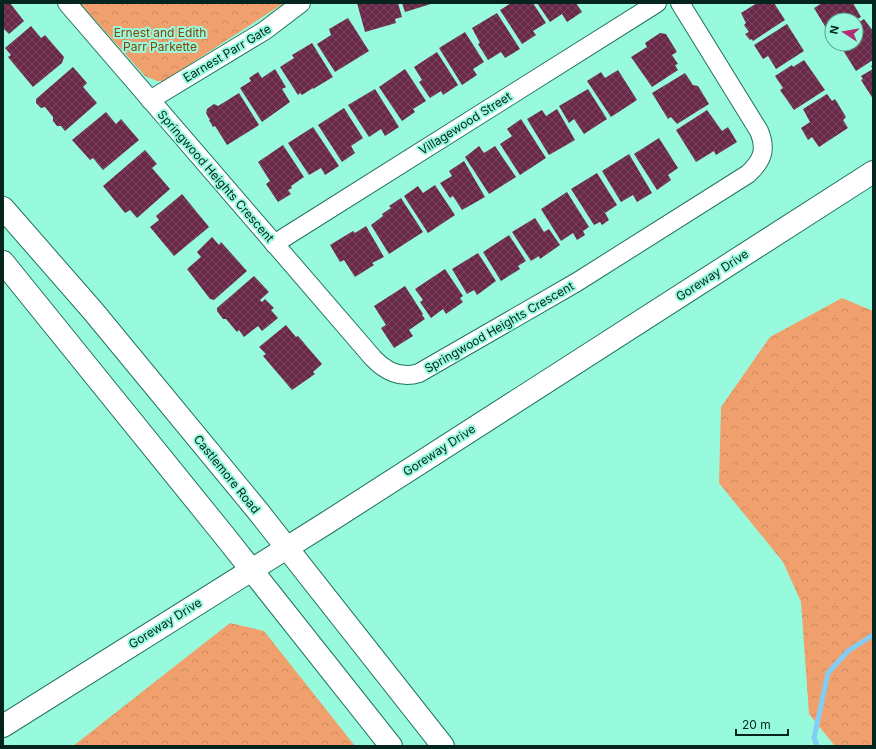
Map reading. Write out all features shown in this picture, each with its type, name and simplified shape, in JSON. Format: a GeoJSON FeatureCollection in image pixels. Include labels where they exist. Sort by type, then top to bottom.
{"type":"FeatureCollection","features":[{"type":"Feature","properties":{"kind":"main road","name":"Goreway Drive"},"geometry":{"type":"LineString","coordinates":[[3,726],[286,548],[873,172]]}},
{"type":"Feature","properties":{"kind":"main road","name":"Castlemore Road"},"geometry":{"type":"LineString","coordinates":[[3,208],[93,311],[286,548],[443,746]]}},
{"type":"Feature","properties":{"kind":"main road"},"geometry":{"type":"LineString","coordinates":[[3,262],[391,746]]}},
{"type":"Feature","properties":{"kind":"street","name":"Springwood Heights Crescent"},"geometry":{"type":"LineString","coordinates":[[67,3],[382,367],[390,372],[410,376],[419,373],[577,282],[748,174],[758,165],[764,152],[763,141],[759,131],[680,3]]}},
{"type":"Feature","properties":{"kind":"street","name":"Earnest Parr Gate"},"geometry":{"type":"LineString","coordinates":[[150,100],[274,24],[301,3]]}},
{"type":"Feature","properties":{"kind":"street","name":"Villagewood Street"},"geometry":{"type":"LineString","coordinates":[[274,244],[656,3]]}},
{"type":"Feature","properties":{"kind":"green space","name":"Ernest and Edith Parr Parkette"},"geometry":{"type":"Polygon","coordinates":[[[80,3],[284,3],[164,81],[157,81],[145,76],[80,3]]]}},
{"type":"Feature","properties":{"kind":"green space"},"geometry":{"type":"Polygon","coordinates":[[[842,298],[873,311],[873,746],[835,746],[809,714],[801,602],[783,562],[719,483],[721,407],[770,337],[842,298]]]}},
{"type":"Feature","properties":{"kind":"green space"},"geometry":{"type":"Polygon","coordinates":[[[230,623],[264,631],[355,746],[73,746],[230,623]]]}},
{"type":"Feature","properties":{"kind":"building"},"geometry":{"type":"Polygon","coordinates":[[[3,3],[10,3],[24,21],[9,34],[4,29],[3,30],[3,3]]]}},
{"type":"Feature","properties":{"kind":"building"},"geometry":{"type":"Polygon","coordinates":[[[357,3],[398,3],[402,17],[395,19],[396,23],[365,32],[357,3]]]}},
{"type":"Feature","properties":{"kind":"building"},"geometry":{"type":"Polygon","coordinates":[[[402,3],[434,3],[405,12],[402,3]]]}},
{"type":"Feature","properties":{"kind":"building"},"geometry":{"type":"Polygon","coordinates":[[[511,3],[533,3],[546,23],[533,31],[536,35],[522,44],[500,10],[511,3]]]}},
{"type":"Feature","properties":{"kind":"building"},"geometry":{"type":"Polygon","coordinates":[[[537,3],[576,3],[582,12],[567,22],[562,14],[550,22],[537,3]]]}},
{"type":"Feature","properties":{"kind":"building"},"geometry":{"type":"Polygon","coordinates":[[[757,3],[774,3],[785,20],[753,41],[751,39],[750,40],[745,34],[749,32],[744,25],[746,23],[741,13],[757,3]]]}},
{"type":"Feature","properties":{"kind":"building"},"geometry":{"type":"Polygon","coordinates":[[[822,3],[853,3],[858,12],[824,12],[824,25],[814,8],[822,3]]]}},
{"type":"Feature","properties":{"kind":"building"},"geometry":{"type":"Polygon","coordinates":[[[497,13],[520,49],[505,58],[501,52],[488,60],[478,44],[480,43],[472,28],[497,13]]]}},
{"type":"Feature","properties":{"kind":"building"},"geometry":{"type":"Polygon","coordinates":[[[348,18],[369,51],[335,72],[317,44],[331,35],[329,29],[348,18]]]}},
{"type":"Feature","properties":{"kind":"building"},"geometry":{"type":"Polygon","coordinates":[[[864,19],[873,31],[873,60],[856,71],[844,52],[864,52],[864,19]]]}},
{"type":"Feature","properties":{"kind":"building"},"geometry":{"type":"Polygon","coordinates":[[[787,24],[804,51],[776,69],[768,56],[763,59],[754,45],[787,24]]]}},
{"type":"Feature","properties":{"kind":"building"},"geometry":{"type":"Polygon","coordinates":[[[31,26],[41,38],[45,35],[64,57],[62,63],[33,87],[8,57],[11,55],[5,48],[31,26]]]}},
{"type":"Feature","properties":{"kind":"building"},"geometry":{"type":"Polygon","coordinates":[[[465,32],[484,62],[473,69],[477,75],[462,85],[439,48],[465,32]]]}},
{"type":"Feature","properties":{"kind":"building"},"geometry":{"type":"Polygon","coordinates":[[[660,33],[666,34],[677,52],[672,55],[678,64],[675,65],[678,70],[652,87],[631,57],[647,47],[645,43],[660,33]]]}},
{"type":"Feature","properties":{"kind":"building"},"geometry":{"type":"Polygon","coordinates":[[[312,43],[333,77],[302,95],[300,93],[298,95],[280,67],[294,58],[292,55],[312,43]]]}},
{"type":"Feature","properties":{"kind":"building"},"geometry":{"type":"Polygon","coordinates":[[[437,52],[458,85],[443,95],[441,91],[430,98],[419,82],[422,80],[414,67],[437,52]]]}},
{"type":"Feature","properties":{"kind":"building"},"geometry":{"type":"Polygon","coordinates":[[[804,60],[825,90],[794,110],[780,90],[783,88],[775,76],[792,65],[793,67],[804,60]]]}},
{"type":"Feature","properties":{"kind":"building"},"geometry":{"type":"Polygon","coordinates":[[[73,67],[87,83],[83,87],[97,103],[65,131],[61,126],[57,126],[53,121],[53,117],[45,107],[41,108],[36,103],[36,99],[73,67]]]}},
{"type":"Feature","properties":{"kind":"building"},"geometry":{"type":"Polygon","coordinates":[[[275,69],[286,87],[282,89],[290,102],[262,122],[240,88],[251,81],[249,78],[258,72],[262,78],[275,69]]]}},
{"type":"Feature","properties":{"kind":"building"},"geometry":{"type":"Polygon","coordinates":[[[405,69],[426,101],[413,109],[415,112],[402,121],[379,87],[405,69]]]}},
{"type":"Feature","properties":{"kind":"building"},"geometry":{"type":"Polygon","coordinates":[[[873,69],[873,99],[861,80],[863,79],[861,76],[873,69]]]}},
{"type":"Feature","properties":{"kind":"building"},"geometry":{"type":"Polygon","coordinates":[[[618,70],[637,100],[611,117],[587,81],[601,72],[605,78],[618,70]]]}},
{"type":"Feature","properties":{"kind":"building"},"geometry":{"type":"Polygon","coordinates":[[[685,73],[693,85],[698,86],[709,104],[677,124],[671,117],[668,119],[652,93],[685,73]]]}},
{"type":"Feature","properties":{"kind":"building"},"geometry":{"type":"Polygon","coordinates":[[[375,89],[399,127],[385,136],[381,129],[369,137],[348,105],[375,89]]]}},
{"type":"Feature","properties":{"kind":"building"},"geometry":{"type":"Polygon","coordinates":[[[588,89],[607,119],[584,134],[574,119],[569,123],[559,106],[588,89]]]}},
{"type":"Feature","properties":{"kind":"building"},"geometry":{"type":"Polygon","coordinates":[[[239,93],[259,125],[227,145],[215,126],[213,127],[206,113],[207,109],[214,104],[218,106],[239,93]]]}},
{"type":"Feature","properties":{"kind":"building"},"geometry":{"type":"Polygon","coordinates":[[[827,94],[832,101],[835,99],[846,117],[843,120],[848,128],[819,147],[812,137],[808,140],[801,128],[810,122],[803,109],[827,94]]]}},
{"type":"Feature","properties":{"kind":"building"},"geometry":{"type":"Polygon","coordinates":[[[344,108],[363,138],[351,146],[355,153],[342,162],[318,125],[344,108]]]}},
{"type":"Feature","properties":{"kind":"building"},"geometry":{"type":"Polygon","coordinates":[[[557,109],[575,140],[549,155],[527,119],[542,110],[546,116],[557,109]]]}},
{"type":"Feature","properties":{"kind":"building"},"geometry":{"type":"Polygon","coordinates":[[[707,110],[722,131],[728,127],[737,142],[716,155],[714,151],[696,162],[676,130],[707,110]]]}},
{"type":"Feature","properties":{"kind":"building"},"geometry":{"type":"Polygon","coordinates":[[[106,112],[116,124],[121,119],[139,140],[103,170],[93,158],[90,160],[72,140],[106,112]]]}},
{"type":"Feature","properties":{"kind":"building"},"geometry":{"type":"Polygon","coordinates":[[[521,119],[546,158],[520,175],[500,144],[512,136],[507,129],[521,119]]]}},
{"type":"Feature","properties":{"kind":"building"},"geometry":{"type":"Polygon","coordinates":[[[313,127],[339,166],[325,175],[321,168],[309,175],[288,143],[313,127]]]}},
{"type":"Feature","properties":{"kind":"building"},"geometry":{"type":"Polygon","coordinates":[[[659,138],[678,168],[668,175],[671,180],[657,190],[634,154],[659,138]]]}},
{"type":"Feature","properties":{"kind":"building"},"geometry":{"type":"Polygon","coordinates":[[[283,145],[304,177],[291,186],[292,188],[288,190],[291,194],[278,202],[266,184],[270,181],[258,162],[283,145]]]}},
{"type":"Feature","properties":{"kind":"building"},"geometry":{"type":"Polygon","coordinates":[[[479,146],[484,153],[495,146],[516,177],[489,194],[465,157],[479,146]]]}},
{"type":"Feature","properties":{"kind":"building"},"geometry":{"type":"Polygon","coordinates":[[[145,150],[157,164],[152,168],[170,189],[137,218],[130,210],[125,213],[103,186],[145,150]]]}},
{"type":"Feature","properties":{"kind":"building"},"geometry":{"type":"Polygon","coordinates":[[[629,154],[652,193],[637,202],[633,195],[621,202],[602,171],[629,154]]]}},
{"type":"Feature","properties":{"kind":"building"},"geometry":{"type":"Polygon","coordinates":[[[464,161],[485,197],[462,210],[453,196],[450,198],[440,183],[452,176],[449,171],[464,161]]]}},
{"type":"Feature","properties":{"kind":"building"},"geometry":{"type":"Polygon","coordinates":[[[597,173],[617,205],[605,213],[609,220],[602,225],[600,222],[594,225],[571,189],[597,173]]]}},
{"type":"Feature","properties":{"kind":"building"},"geometry":{"type":"Polygon","coordinates":[[[435,185],[455,215],[428,233],[404,196],[418,186],[423,193],[435,185]]]}},
{"type":"Feature","properties":{"kind":"building"},"geometry":{"type":"Polygon","coordinates":[[[567,192],[589,227],[583,231],[585,235],[577,240],[573,233],[561,241],[541,209],[567,192]]]}},
{"type":"Feature","properties":{"kind":"building"},"geometry":{"type":"Polygon","coordinates":[[[182,194],[209,227],[174,256],[150,227],[159,220],[156,216],[182,194]]]}},
{"type":"Feature","properties":{"kind":"building"},"geometry":{"type":"Polygon","coordinates":[[[401,198],[423,232],[389,254],[371,225],[383,216],[382,214],[391,208],[389,206],[401,198]]]}},
{"type":"Feature","properties":{"kind":"building"},"geometry":{"type":"Polygon","coordinates":[[[535,218],[544,232],[549,229],[560,245],[540,259],[539,256],[531,261],[512,232],[535,218]]]}},
{"type":"Feature","properties":{"kind":"building"},"geometry":{"type":"Polygon","coordinates":[[[366,226],[384,257],[372,263],[374,265],[355,277],[344,260],[340,262],[330,245],[353,231],[355,233],[366,226]]]}},
{"type":"Feature","properties":{"kind":"building"},"geometry":{"type":"Polygon","coordinates":[[[509,235],[526,261],[518,266],[520,269],[501,281],[483,252],[509,235]]]}},
{"type":"Feature","properties":{"kind":"building"},"geometry":{"type":"Polygon","coordinates":[[[212,237],[219,245],[221,242],[247,271],[214,300],[210,299],[187,269],[201,257],[197,252],[212,237]]]}},
{"type":"Feature","properties":{"kind":"building"},"geometry":{"type":"Polygon","coordinates":[[[478,253],[496,281],[477,295],[474,290],[467,294],[452,269],[478,253]]]}},
{"type":"Feature","properties":{"kind":"building"},"geometry":{"type":"Polygon","coordinates":[[[445,269],[463,296],[460,298],[463,302],[446,314],[443,309],[431,318],[420,302],[423,300],[415,289],[445,269]]]}},
{"type":"Feature","properties":{"kind":"building"},"geometry":{"type":"Polygon","coordinates":[[[254,276],[269,292],[260,300],[262,302],[265,299],[274,308],[271,310],[278,318],[262,331],[258,326],[244,337],[239,330],[237,332],[226,319],[223,319],[217,311],[217,308],[254,276]]]}},
{"type":"Feature","properties":{"kind":"building"},"geometry":{"type":"Polygon","coordinates":[[[405,286],[425,319],[409,330],[413,336],[394,348],[381,328],[386,325],[374,306],[405,286]]]}},
{"type":"Feature","properties":{"kind":"building"},"geometry":{"type":"Polygon","coordinates":[[[286,325],[296,337],[298,336],[322,364],[313,372],[315,374],[292,390],[263,356],[266,354],[259,347],[286,325]]]}},
{"type":"Feature","properties":{"kind":"waterway"},"geometry":{"type":"LineString","coordinates":[[817,746],[814,738],[828,673],[848,651],[873,635]]}}]}
